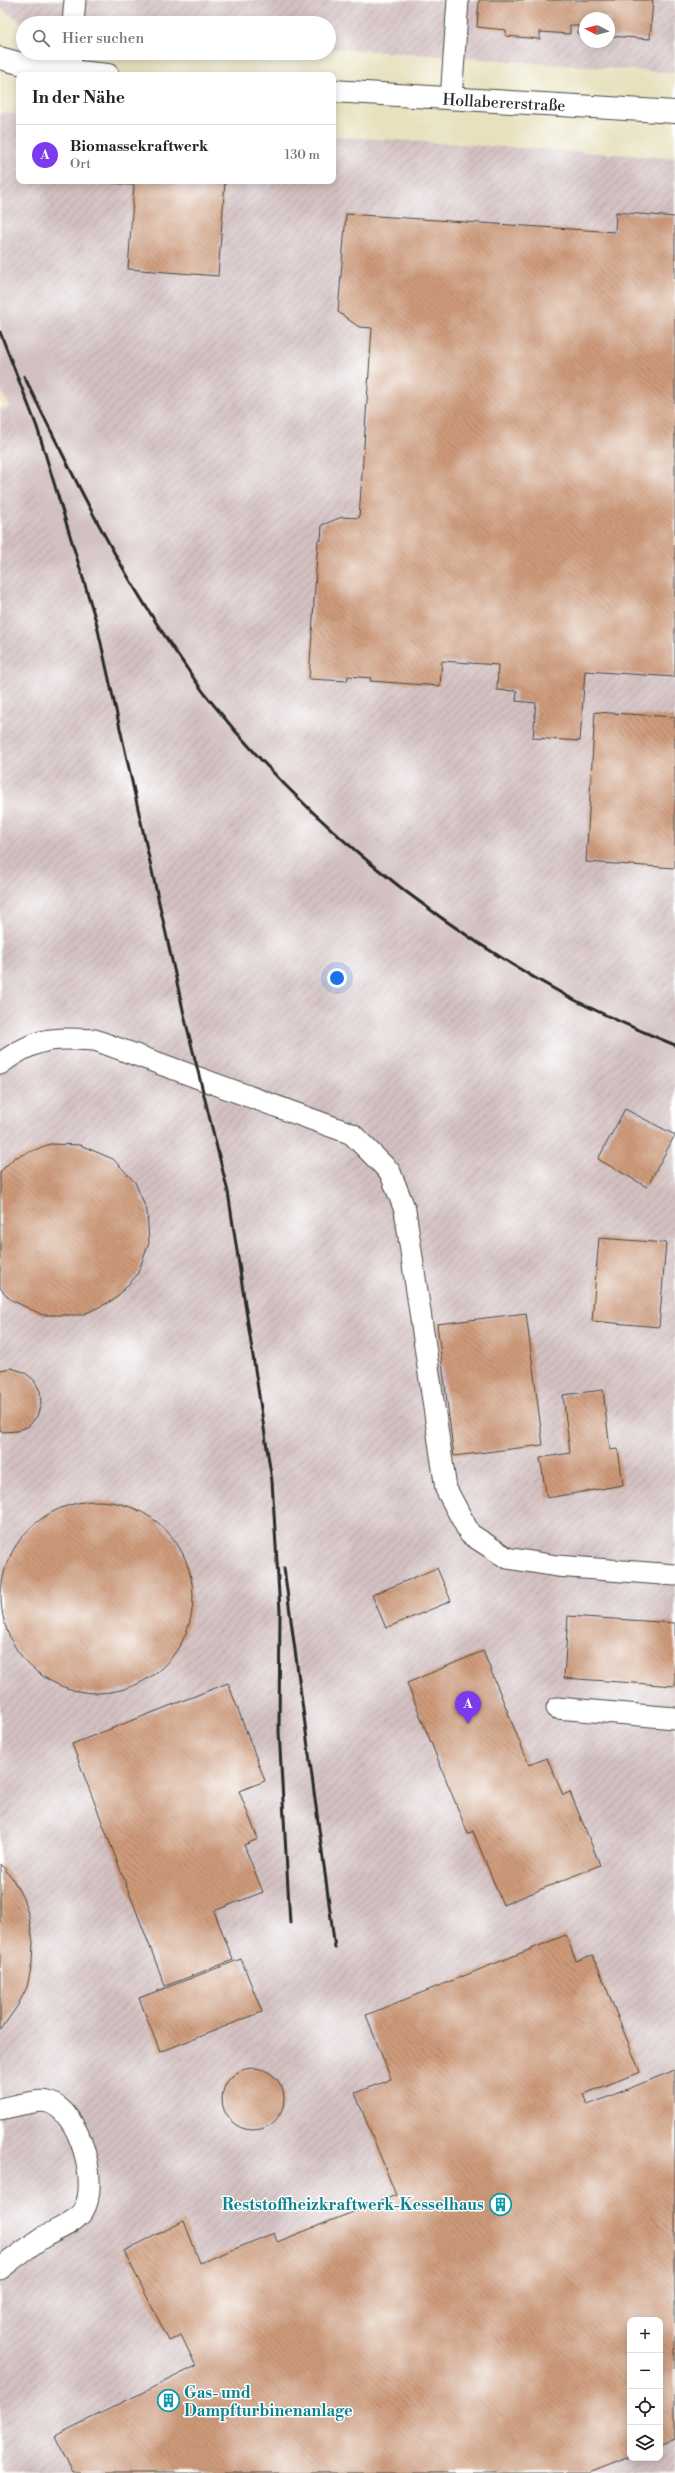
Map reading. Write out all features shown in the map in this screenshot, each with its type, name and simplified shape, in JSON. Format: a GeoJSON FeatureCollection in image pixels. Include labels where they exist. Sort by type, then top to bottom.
{"type":"FeatureCollection","features":[{"type":"Feature","properties":{"kind":"street"},"geometry":{"type":"LineString","coordinates":[[0,58],[37,68],[70,62],[99,72]]}},
{"type":"Feature","properties":{"kind":"street","name":"Hollabererstraße"},"geometry":{"type":"LineString","coordinates":[[336,91],[675,112]]}},
{"type":"Feature","properties":{"kind":"lane"},"geometry":{"type":"LineString","coordinates":[[74,16],[75,0]]}},
{"type":"Feature","properties":{"kind":"lane"},"geometry":{"type":"LineString","coordinates":[[451,99],[458,0]]}},
{"type":"Feature","properties":{"kind":"lane"},"geometry":{"type":"LineString","coordinates":[[0,1064],[19,1050],[53,1038],[95,1040],[352,1134],[390,1172],[405,1210],[446,1489],[470,1534],[507,1558],[557,1566],[675,1575]]}},
{"type":"Feature","properties":{"kind":"lane"},"geometry":{"type":"LineString","coordinates":[[557,1708],[675,1718]]}},
{"type":"Feature","properties":{"kind":"lane"},"geometry":{"type":"LineString","coordinates":[[0,2109],[47,2102],[64,2110],[76,2129],[89,2176],[90,2195],[82,2212],[70,2222],[20,2253],[0,2269]]}},
{"type":"Feature","properties":{"kind":"shaded area"},"geometry":{"type":"Polygon","coordinates":[[[0,0],[675,0],[675,73],[336,49],[336,16],[16,16],[16,18],[0,8],[0,0]]]}},
{"type":"Feature","properties":{"kind":"shaded area"},"geometry":{"type":"Polygon","coordinates":[[[0,112],[16,114],[16,184],[336,184],[336,136],[675,158],[675,1027],[603,996],[549,967],[469,918],[410,873],[322,796],[266,739],[215,675],[144,530],[0,252],[0,112]]]}},
{"type":"Feature","properties":{"kind":"shaded area"},"geometry":{"type":"Polygon","coordinates":[[[0,252],[144,530],[215,675],[266,739],[322,796],[410,873],[469,918],[549,967],[603,996],[675,1027],[675,1071],[574,1023],[506,985],[436,942],[384,905],[332,860],[269,797],[215,735],[172,678],[110,583],[69,592],[10,407],[0,388],[0,252]]]}},
{"type":"Feature","properties":{"kind":"shaded area"},"geometry":{"type":"Polygon","coordinates":[[[10,407],[69,592],[110,583],[172,678],[215,735],[269,797],[332,860],[436,942],[506,985],[574,1023],[675,1071],[675,2473],[0,2473],[0,410],[10,407]]]}},
{"type":"Feature","properties":{"kind":"building"},"geometry":{"type":"Polygon","coordinates":[[[479,0],[653,0],[650,39],[615,36],[615,12],[579,12],[579,34],[578,26],[570,25],[570,34],[540,32],[540,39],[506,36],[506,30],[477,27],[479,0]]]}},
{"type":"Feature","properties":{"kind":"building"},"geometry":{"type":"Polygon","coordinates":[[[124,184],[225,184],[218,276],[128,269],[134,185],[124,184]]]}},
{"type":"Feature","properties":{"kind":"building"},"geometry":{"type":"Polygon","coordinates":[[[616,212],[675,217],[675,677],[585,671],[580,741],[533,738],[536,703],[516,701],[517,691],[497,690],[498,665],[442,661],[440,686],[370,681],[371,678],[348,676],[347,681],[309,679],[318,540],[321,540],[322,525],[342,517],[359,518],[372,328],[359,327],[338,312],[346,214],[615,232],[616,212]]]}},
{"type":"Feature","properties":{"kind":"building"},"geometry":{"type":"Polygon","coordinates":[[[595,712],[675,717],[675,868],[586,862],[595,712]]]}},
{"type":"Feature","properties":{"kind":"building"},"geometry":{"type":"Polygon","coordinates":[[[625,1109],[675,1135],[647,1187],[598,1159],[625,1109]]]}},
{"type":"Feature","properties":{"kind":"building"},"geometry":{"type":"Polygon","coordinates":[[[50,1144],[80,1145],[113,1159],[135,1182],[147,1211],[149,1243],[137,1275],[114,1300],[82,1315],[43,1315],[11,1300],[0,1288],[0,1172],[14,1158],[50,1144]]]}},
{"type":"Feature","properties":{"kind":"building"},"geometry":{"type":"Polygon","coordinates":[[[599,1238],[666,1243],[659,1327],[592,1321],[599,1238]]]}},
{"type":"Feature","properties":{"kind":"building"},"geometry":{"type":"Polygon","coordinates":[[[526,1313],[543,1445],[454,1456],[437,1324],[526,1313]]]}},
{"type":"Feature","properties":{"kind":"building"},"geometry":{"type":"Polygon","coordinates":[[[11,1368],[24,1372],[34,1380],[40,1391],[41,1404],[37,1416],[29,1426],[17,1431],[4,1432],[0,1430],[0,1370],[11,1368]]]}},
{"type":"Feature","properties":{"kind":"building"},"geometry":{"type":"Polygon","coordinates":[[[603,1390],[610,1450],[618,1449],[623,1485],[547,1498],[540,1458],[570,1453],[563,1395],[603,1390]]]}},
{"type":"Feature","properties":{"kind":"building"},"geometry":{"type":"Polygon","coordinates":[[[106,1501],[116,1502],[142,1512],[158,1522],[172,1536],[186,1560],[192,1578],[192,1616],[186,1634],[172,1658],[158,1672],[134,1686],[116,1692],[88,1693],[78,1692],[52,1682],[36,1672],[22,1658],[8,1634],[2,1616],[1,1588],[2,1578],[12,1552],[22,1536],[36,1522],[60,1508],[78,1502],[106,1501]]]}},
{"type":"Feature","properties":{"kind":"building"},"geometry":{"type":"Polygon","coordinates":[[[437,1568],[451,1601],[386,1628],[372,1595],[437,1568]]]}},
{"type":"Feature","properties":{"kind":"building"},"geometry":{"type":"Polygon","coordinates":[[[568,1616],[675,1623],[675,1686],[564,1678],[568,1616]]]}},
{"type":"Feature","properties":{"kind":"building"},"geometry":{"type":"Polygon","coordinates":[[[483,1651],[529,1765],[547,1758],[563,1795],[570,1792],[600,1865],[503,1905],[473,1831],[468,1834],[407,1683],[483,1651]]]}},
{"type":"Feature","properties":{"kind":"building"},"geometry":{"type":"Polygon","coordinates":[[[228,1683],[265,1781],[239,1791],[258,1839],[244,1845],[263,1892],[214,1911],[233,1960],[165,1986],[72,1744],[228,1683]]]}},
{"type":"Feature","properties":{"kind":"building"},"geometry":{"type":"Polygon","coordinates":[[[0,1864],[11,1876],[23,1898],[29,1917],[33,1942],[32,1963],[27,1987],[18,2005],[0,2031],[0,1864]]]}},
{"type":"Feature","properties":{"kind":"building"},"geometry":{"type":"Polygon","coordinates":[[[566,1935],[576,1961],[593,1955],[640,2072],[584,2094],[588,2105],[675,2070],[675,2439],[663,2444],[663,2317],[627,2317],[627,2458],[589,2473],[73,2473],[55,2436],[196,2366],[181,2335],[169,2341],[124,2251],[184,2221],[200,2263],[274,2233],[277,2242],[396,2195],[355,2093],[391,2079],[366,2015],[566,1935]]]}},
{"type":"Feature","properties":{"kind":"building"},"geometry":{"type":"Polygon","coordinates":[[[241,1959],[262,2012],[160,2052],[139,1998],[241,1959]]]}},
{"type":"Feature","properties":{"kind":"building"},"geometry":{"type":"Polygon","coordinates":[[[247,2068],[259,2068],[275,2077],[282,2087],[284,2099],[282,2111],[275,2121],[259,2130],[247,2130],[236,2125],[227,2116],[222,2105],[222,2093],[227,2082],[236,2073],[247,2068]]]}},
{"type":"Feature","properties":{"kind":"railway"},"geometry":{"type":"LineString","coordinates":[[0,332],[37,427],[96,621],[186,1023],[228,1192],[272,1481],[280,1611],[279,1731],[290,1923]]}},
{"type":"Feature","properties":{"kind":"railway"},"geometry":{"type":"LineString","coordinates":[[24,376],[94,516],[153,618],[208,698],[246,743],[286,785],[328,826],[372,864],[418,901],[465,935],[565,995],[620,1022],[675,1045]]}},
{"type":"Feature","properties":{"kind":"railway"},"geometry":{"type":"LineString","coordinates":[[284,1568],[335,1948]]}},
{"type":"Feature","properties":{"kind":"place","name":"Biomassekraftwerk"},"geometry":{"type":"Point","coordinates":[468,1724]}},
{"type":"Feature","properties":{"kind":"place","name":"Reststoffheizkraftwerk-Kesselhaus"},"geometry":{"type":"Point","coordinates":[500,2204]}},
{"type":"Feature","properties":{"kind":"place","name":"Gas- und Dampfturbinenanlage"},"geometry":{"type":"Point","coordinates":[169,2401]}}]}
